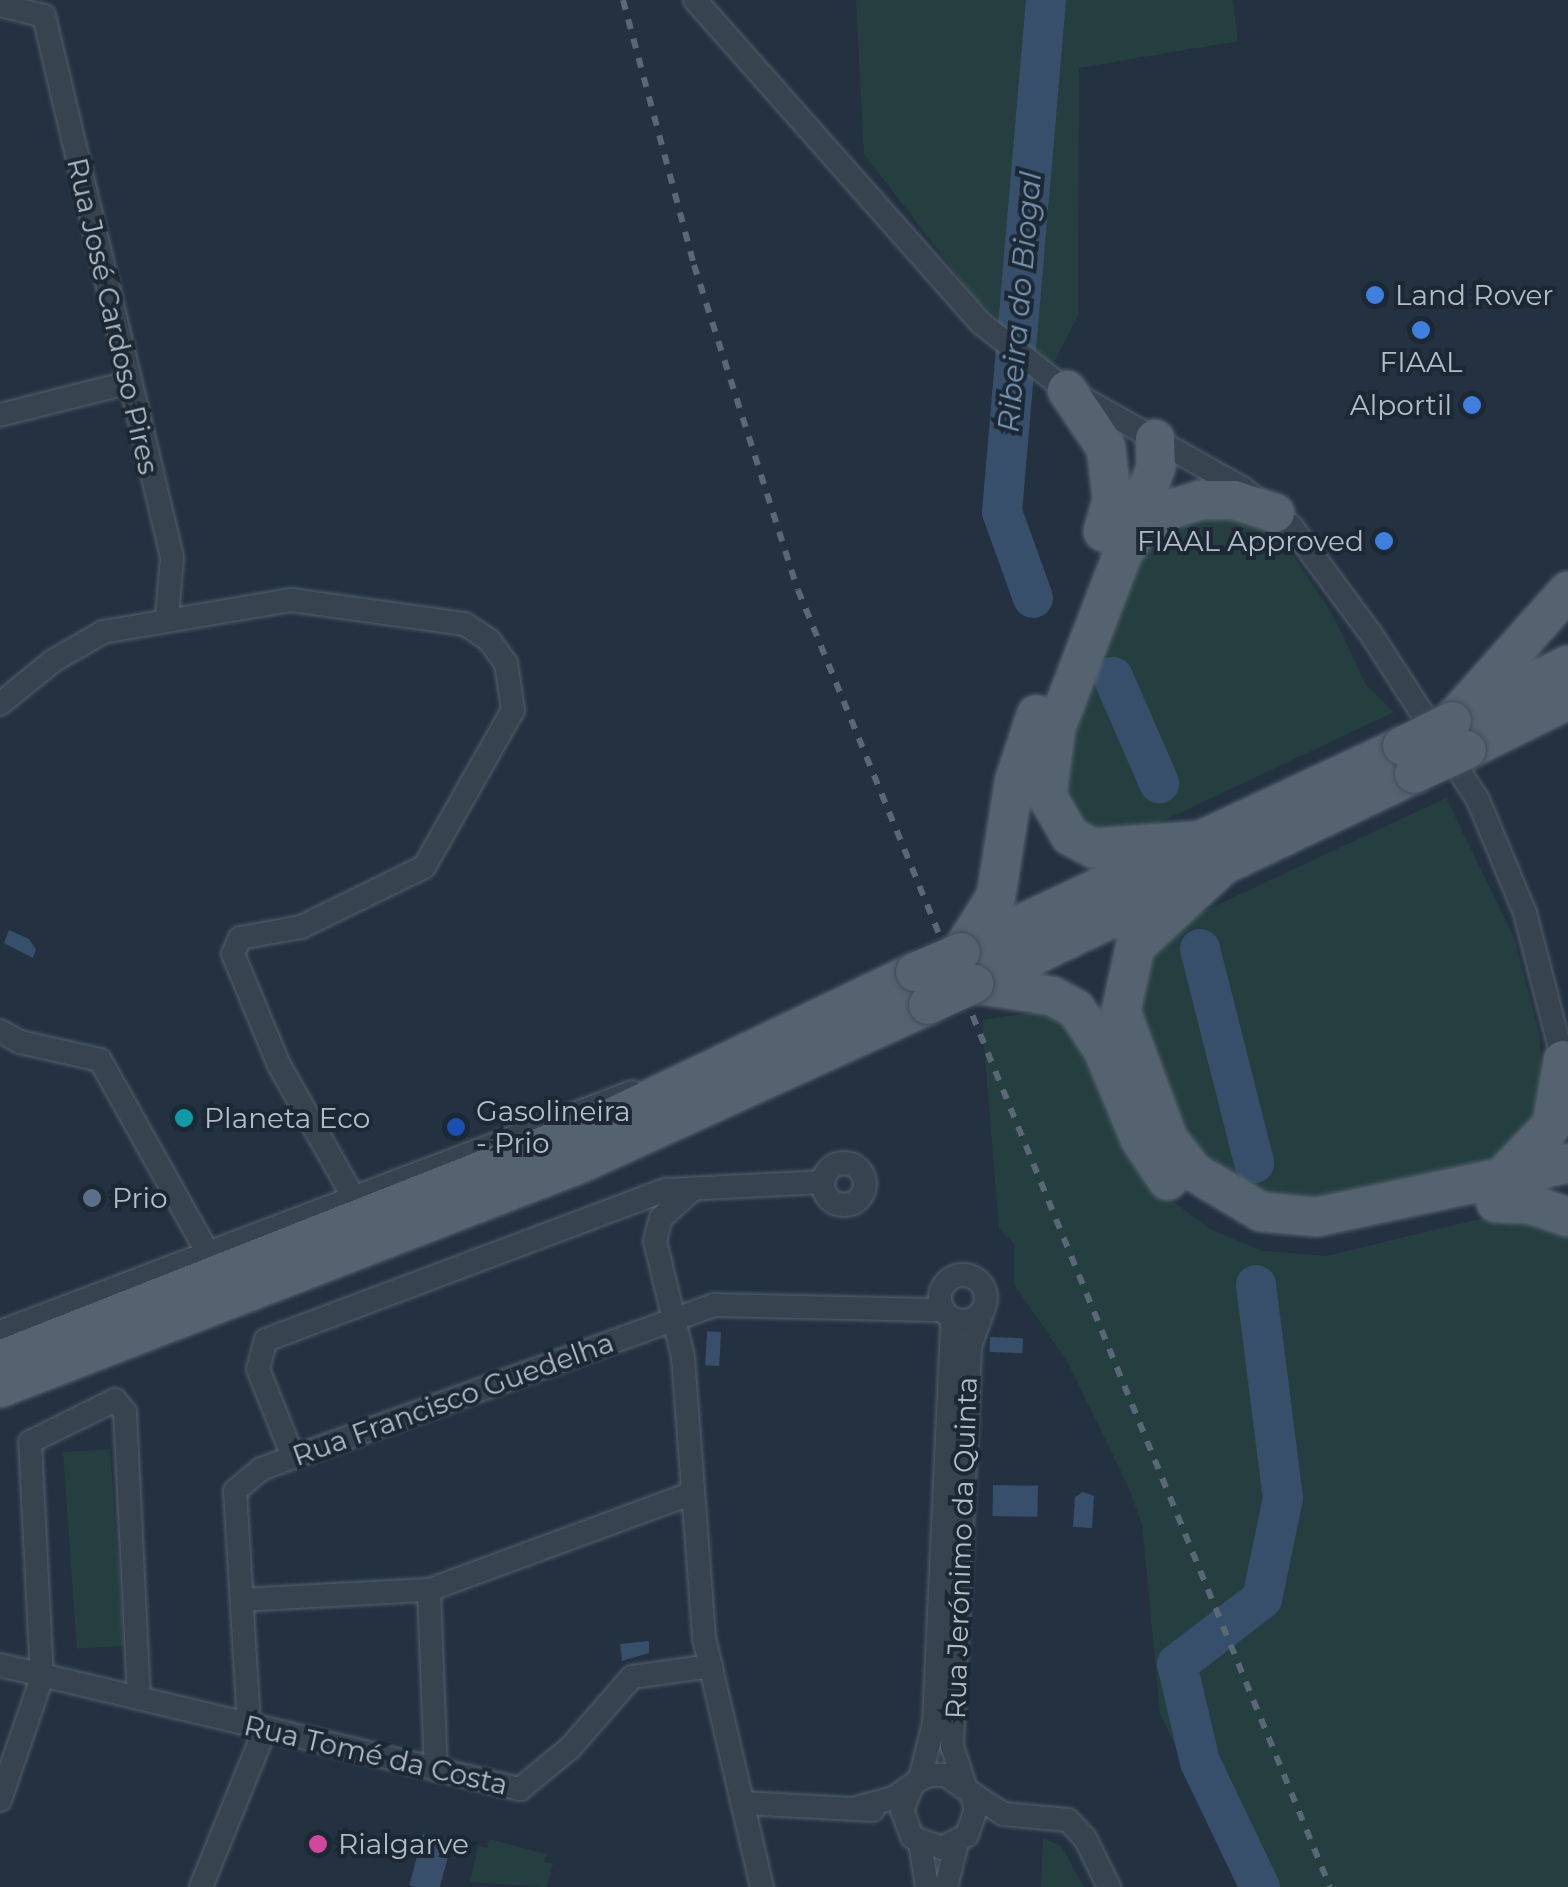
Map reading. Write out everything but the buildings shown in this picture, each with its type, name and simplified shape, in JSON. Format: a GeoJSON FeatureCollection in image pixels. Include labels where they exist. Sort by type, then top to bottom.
{"type":"FeatureCollection","features":[{"type":"Feature","properties":{"kind":"main road"},"geometry":{"type":"LineString","coordinates":[[967,968],[996,896],[1014,782],[1112,544],[1106,448],[1067,390]]}},
{"type":"Feature","properties":{"kind":"main road"},"geometry":{"type":"LineString","coordinates":[[1155,439],[1136,456],[1056,728],[1047,796],[1070,836],[1093,848],[1212,853]]}},
{"type":"Feature","properties":{"kind":"main road"},"geometry":{"type":"LineString","coordinates":[[1112,544],[1200,500],[1234,500],[1275,513]]}},
{"type":"Feature","properties":{"kind":"main road"},"geometry":{"type":"LineString","coordinates":[[1467,738],[1568,591]]}},
{"type":"Feature","properties":{"kind":"main road"},"geometry":{"type":"LineString","coordinates":[[1467,738],[1568,664]]}},
{"type":"Feature","properties":{"kind":"main road"},"geometry":{"type":"LineString","coordinates":[[0,1360],[594,1126],[736,1060],[922,988],[1408,760],[1568,700]]}},
{"type":"Feature","properties":{"kind":"main road"},"geometry":{"type":"LineString","coordinates":[[1467,738],[1568,720]]}},
{"type":"Feature","properties":{"kind":"main road"},"geometry":{"type":"LineString","coordinates":[[1212,853],[1136,946],[1120,1011],[1168,1138],[1194,1172],[1236,1202],[1288,1217],[1346,1214],[1568,1181]]}},
{"type":"Feature","properties":{"kind":"main road"},"geometry":{"type":"LineString","coordinates":[[967,968],[1052,996],[1076,1009],[1102,1050],[1154,1163],[1192,1202],[1243,1230],[1336,1238],[1568,1163]]}},
{"type":"Feature","properties":{"kind":"main road"},"geometry":{"type":"LineString","coordinates":[[0,1388],[580,1164],[922,988]]}},
{"type":"Feature","properties":{"kind":"main road"},"geometry":{"type":"LineString","coordinates":[[1494,1190],[1552,1126],[1566,1070]]}},
{"type":"Feature","properties":{"kind":"main road"},"geometry":{"type":"LineString","coordinates":[[1494,1190],[1568,1216]]}},
{"type":"Feature","properties":{"kind":"street"},"geometry":{"type":"LineString","coordinates":[[695,0],[981,323],[1035,369],[1067,390],[1155,439],[1292,527],[1371,634],[1478,800],[1525,913],[1566,1070]]}},
{"type":"Feature","properties":{"kind":"street","name":"Rua José Cardoso Pires"},"geometry":{"type":"LineString","coordinates":[[0,5],[44,16],[127,384],[172,557],[167,617]]}},
{"type":"Feature","properties":{"kind":"street"},"geometry":{"type":"LineString","coordinates":[[0,415],[127,384]]}},
{"type":"Feature","properties":{"kind":"street"},"geometry":{"type":"LineString","coordinates":[[0,704],[53,661],[103,632],[167,617],[291,600],[372,606],[465,624],[506,663],[513,710],[424,867],[301,927],[240,938],[232,954],[278,1066],[354,1198]]}},
{"type":"Feature","properties":{"kind":"street"},"geometry":{"type":"LineString","coordinates":[[0,1031],[20,1042],[100,1060],[208,1253]]}},
{"type":"Feature","properties":{"kind":"street"},"geometry":{"type":"LineString","coordinates":[[0,1332],[588,1105],[736,1060]]}},
{"type":"Feature","properties":{"kind":"street"},"geometry":{"type":"LineString","coordinates":[[293,1457],[258,1369],[266,1340],[666,1190],[823,1182]]}},
{"type":"Feature","properties":{"kind":"street"},"geometry":{"type":"LineString","coordinates":[[693,1189],[661,1218],[656,1242],[676,1318],[710,1666],[762,1887]]}},
{"type":"Feature","properties":{"kind":"street"},"geometry":{"type":"LineString","coordinates":[[608,1214],[634,1221],[656,1242]]}},
{"type":"Feature","properties":{"kind":"street"},"geometry":{"type":"LineString","coordinates":[[909,1308],[932,1300],[956,1276],[976,1279],[986,1297],[983,1310],[966,1322],[948,1314]]}},
{"type":"Feature","properties":{"kind":"street","name":"Rua Jerónimo da Quinta"},"geometry":{"type":"LineString","coordinates":[[927,1887],[902,1810],[916,1783],[934,1723],[948,1314],[944,1284]]}},
{"type":"Feature","properties":{"kind":"street","name":"Rua Francisco Guedelha"},"geometry":{"type":"LineString","coordinates":[[257,1727],[242,1600],[236,1491],[261,1469],[715,1305],[909,1308],[948,1314]]}},
{"type":"Feature","properties":{"kind":"street","name":"Rua Jerónimo da Quinta"},"geometry":{"type":"LineString","coordinates":[[946,1887],[976,1809],[952,1746],[970,1346],[983,1310]]}},
{"type":"Feature","properties":{"kind":"street"},"geometry":{"type":"LineString","coordinates":[[0,1405],[165,1326]]}},
{"type":"Feature","properties":{"kind":"street"},"geometry":{"type":"LineString","coordinates":[[0,1800],[42,1677],[30,1442],[115,1400],[125,1412],[139,1698]]}},
{"type":"Feature","properties":{"kind":"street"},"geometry":{"type":"LineString","coordinates":[[242,1600],[429,1590],[693,1493]]}},
{"type":"Feature","properties":{"kind":"street"},"geometry":{"type":"LineString","coordinates":[[429,1590],[436,1770]]}},
{"type":"Feature","properties":{"kind":"street","name":"Rua Tomé da Costa"},"geometry":{"type":"LineString","coordinates":[[0,1665],[520,1789],[570,1748],[632,1677],[710,1666]]}},
{"type":"Feature","properties":{"kind":"street"},"geometry":{"type":"LineString","coordinates":[[200,1887],[257,1727]]}},
{"type":"Feature","properties":{"kind":"street"},"geometry":{"type":"LineString","coordinates":[[860,1808],[916,1783],[946,1775],[986,1806],[1024,1816],[1068,1820],[1109,1887]]}},
{"type":"Feature","properties":{"kind":"street"},"geometry":{"type":"LineString","coordinates":[[742,1803],[860,1808],[942,1848],[1024,1816]]}},
{"type":"Feature","properties":{"kind":"green space"},"geometry":{"type":"Polygon","coordinates":[[[856,0],[1233,0],[1238,41],[1079,68],[1078,316],[1052,366],[974,297],[864,154],[856,0]]]}},
{"type":"Feature","properties":{"kind":"green space"},"geometry":{"type":"Polygon","coordinates":[[[1198,512],[1247,515],[1281,538],[1332,613],[1366,685],[1394,712],[1137,833],[1091,830],[1069,810],[1063,766],[1134,555],[1158,527],[1198,512]]]}},
{"type":"Feature","properties":{"kind":"green space"},"geometry":{"type":"Polygon","coordinates":[[[1446,798],[1514,937],[1540,1037],[1541,1104],[1527,1135],[1504,1158],[1416,1183],[1286,1203],[1247,1188],[1188,1138],[1139,1019],[1141,967],[1174,925],[1446,798]]]}},
{"type":"Feature","properties":{"kind":"green space"},"geometry":{"type":"Polygon","coordinates":[[[1036,1012],[1063,1024],[1098,1066],[1170,1199],[1210,1229],[1262,1251],[1327,1256],[1504,1213],[1568,1234],[1568,1887],[1241,1887],[1160,1713],[1142,1524],[1128,1486],[1068,1363],[1014,1284],[1014,1244],[999,1229],[982,1020],[1036,1012]]]}},
{"type":"Feature","properties":{"kind":"green space"},"geometry":{"type":"Polygon","coordinates":[[[110,1449],[124,1646],[77,1649],[63,1452],[110,1449]]]}},
{"type":"Feature","properties":{"kind":"green space"},"geometry":{"type":"Polygon","coordinates":[[[1043,1838],[1061,1846],[1084,1887],[1041,1887],[1043,1838]]]}},
{"type":"Feature","properties":{"kind":"green space"},"geometry":{"type":"Polygon","coordinates":[[[489,1839],[546,1854],[544,1862],[553,1864],[547,1887],[470,1882],[478,1846],[487,1848],[489,1839]]]}},
{"type":"Feature","properties":{"kind":"water"},"geometry":{"type":"Polygon","coordinates":[[[9,930],[29,939],[36,949],[33,958],[4,943],[9,930]]]}},
{"type":"Feature","properties":{"kind":"water"},"geometry":{"type":"Polygon","coordinates":[[[707,1331],[721,1332],[719,1366],[705,1365],[707,1331]]]}},
{"type":"Feature","properties":{"kind":"water"},"geometry":{"type":"Polygon","coordinates":[[[990,1337],[1023,1338],[1022,1353],[989,1352],[990,1337]]]}},
{"type":"Feature","properties":{"kind":"water"},"geometry":{"type":"Polygon","coordinates":[[[993,1485],[1038,1486],[1037,1517],[992,1516],[993,1485]]]}},
{"type":"Feature","properties":{"kind":"water"},"geometry":{"type":"Polygon","coordinates":[[[1083,1492],[1094,1496],[1092,1528],[1073,1527],[1075,1497],[1083,1492]]]}},
{"type":"Feature","properties":{"kind":"water"},"geometry":{"type":"Polygon","coordinates":[[[649,1641],[649,1653],[622,1661],[620,1644],[649,1641]]]}},
{"type":"Feature","properties":{"kind":"water"},"geometry":{"type":"Polygon","coordinates":[[[423,1834],[452,1842],[440,1887],[409,1885],[423,1834]]]}},
{"type":"Feature","properties":{"kind":"waterway","name":"Ribeira do Biogal"},"geometry":{"type":"LineString","coordinates":[[1033,598],[1002,512],[1046,0]]}},
{"type":"Feature","properties":{"kind":"waterway","name":"Ribeira do Biogal"},"geometry":{"type":"LineString","coordinates":[[1113,677],[1159,783]]}},
{"type":"Feature","properties":{"kind":"waterway","name":"Ribeira do Biogal"},"geometry":{"type":"LineString","coordinates":[[1200,949],[1254,1163]]}},
{"type":"Feature","properties":{"kind":"waterway","name":"Ribeira do Biogal"},"geometry":{"type":"LineString","coordinates":[[1256,1285],[1283,1498],[1262,1599],[1177,1664],[1200,1762],[1260,1887]]}},
{"type":"Feature","properties":{"kind":"railway"},"geometry":{"type":"LineString","coordinates":[[623,0],[694,265],[798,590],[1330,1887]]}},
{"type":"Feature","properties":{"kind":"place","name":"Land Rover"},"geometry":{"type":"Point","coordinates":[1375,295]}},
{"type":"Feature","properties":{"kind":"place","name":"FIAAL"},"geometry":{"type":"Point","coordinates":[1421,330]}},
{"type":"Feature","properties":{"kind":"place","name":"Alportil"},"geometry":{"type":"Point","coordinates":[1472,405]}},
{"type":"Feature","properties":{"kind":"place","name":"FIAAL Approved"},"geometry":{"type":"Point","coordinates":[1384,541]}},
{"type":"Feature","properties":{"kind":"place","name":"Planeta Eco"},"geometry":{"type":"Point","coordinates":[184,1118]}},
{"type":"Feature","properties":{"kind":"place","name":"Gasolineira - Prio"},"geometry":{"type":"Point","coordinates":[456,1127]}},
{"type":"Feature","properties":{"kind":"place","name":"Prio"},"geometry":{"type":"Point","coordinates":[92,1198]}},
{"type":"Feature","properties":{"kind":"place","name":"Rialgarve"},"geometry":{"type":"Point","coordinates":[318,1844]}}]}
